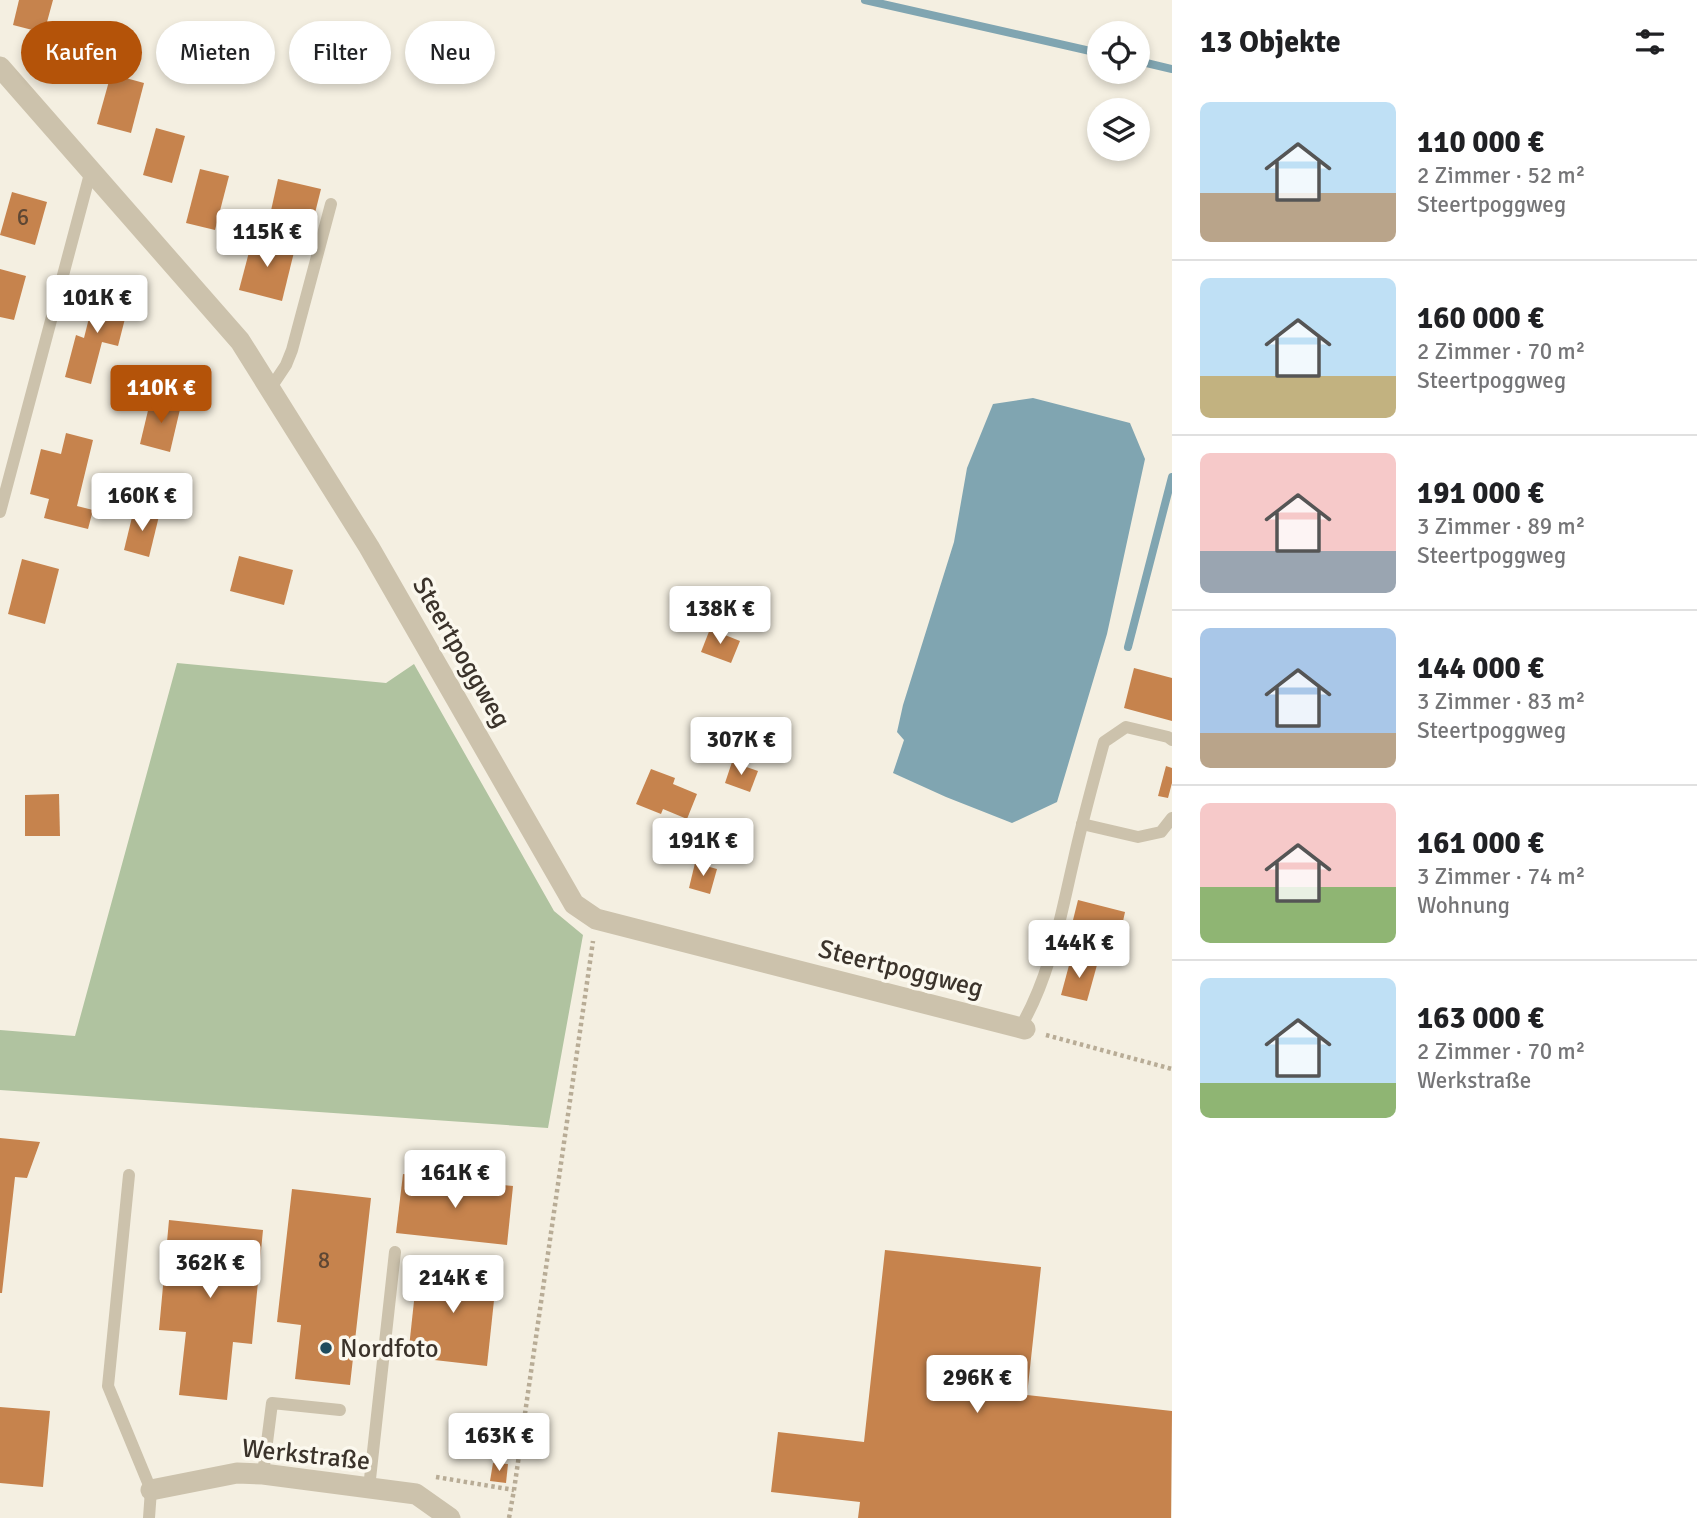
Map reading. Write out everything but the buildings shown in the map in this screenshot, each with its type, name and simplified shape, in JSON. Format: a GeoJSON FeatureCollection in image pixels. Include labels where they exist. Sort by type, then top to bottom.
{"type":"FeatureCollection","features":[{"type":"Feature","properties":{"kind":"street","name":"Steertpoggweg"},"geometry":{"type":"LineString","coordinates":[[0,66],[240,341],[369,547],[574,904],[596,919],[1023,1028]]}},
{"type":"Feature","properties":{"kind":"street","name":"Werkstraße"},"geometry":{"type":"LineString","coordinates":[[151,1490],[237,1473],[263,1474],[416,1494],[450,1518]]}},
{"type":"Feature","properties":{"kind":"lane"},"geometry":{"type":"LineString","coordinates":[[0,512],[91,170]]}},
{"type":"Feature","properties":{"kind":"lane"},"geometry":{"type":"LineString","coordinates":[[270,389],[286,365],[292,350],[331,204]]}},
{"type":"Feature","properties":{"kind":"lane"},"geometry":{"type":"LineString","coordinates":[[1023,1028],[1059,929],[1082,824],[1104,742],[1126,727],[1172,740]]}},
{"type":"Feature","properties":{"kind":"lane"},"geometry":{"type":"LineString","coordinates":[[1082,824],[1138,837],[1161,832],[1172,818]]}},
{"type":"Feature","properties":{"kind":"lane"},"geometry":{"type":"LineString","coordinates":[[129,1175],[108,1386],[151,1490],[149,1518]]}},
{"type":"Feature","properties":{"kind":"lane"},"geometry":{"type":"LineString","coordinates":[[369,1488],[395,1252]]}},
{"type":"Feature","properties":{"kind":"lane"},"geometry":{"type":"LineString","coordinates":[[263,1474],[272,1403],[340,1410]]}},
{"type":"Feature","properties":{"kind":"path"},"geometry":{"type":"LineString","coordinates":[[509,1518],[596,919]]}},
{"type":"Feature","properties":{"kind":"path"},"geometry":{"type":"LineString","coordinates":[[1023,1028],[1172,1069]]}},
{"type":"Feature","properties":{"kind":"path"},"geometry":{"type":"LineString","coordinates":[[416,1494],[417,1475],[514,1490]]}},
{"type":"Feature","properties":{"kind":"green space"},"geometry":{"type":"Polygon","coordinates":[[[177,663],[386,683],[414,664],[554,911],[583,935],[548,1128],[0,1090],[0,1030],[75,1036],[177,663]]]}},
{"type":"Feature","properties":{"kind":"water"},"geometry":{"type":"Polygon","coordinates":[[[1033,398],[1130,423],[1145,459],[1107,634],[1057,802],[1012,823],[893,773],[904,740],[897,732],[903,705],[954,542],[967,468],[993,404],[1033,398]]]}},
{"type":"Feature","properties":{"kind":"waterway"},"geometry":{"type":"LineString","coordinates":[[865,0],[1087,50]]}},
{"type":"Feature","properties":{"kind":"waterway"},"geometry":{"type":"LineString","coordinates":[[1150,64],[1172,69]]}},
{"type":"Feature","properties":{"kind":"waterway"},"geometry":{"type":"LineString","coordinates":[[1128,647],[1172,477]]}},
{"type":"Feature","properties":{"kind":"place","name":"Nordfoto"},"geometry":{"type":"Point","coordinates":[326,1348]}}]}
